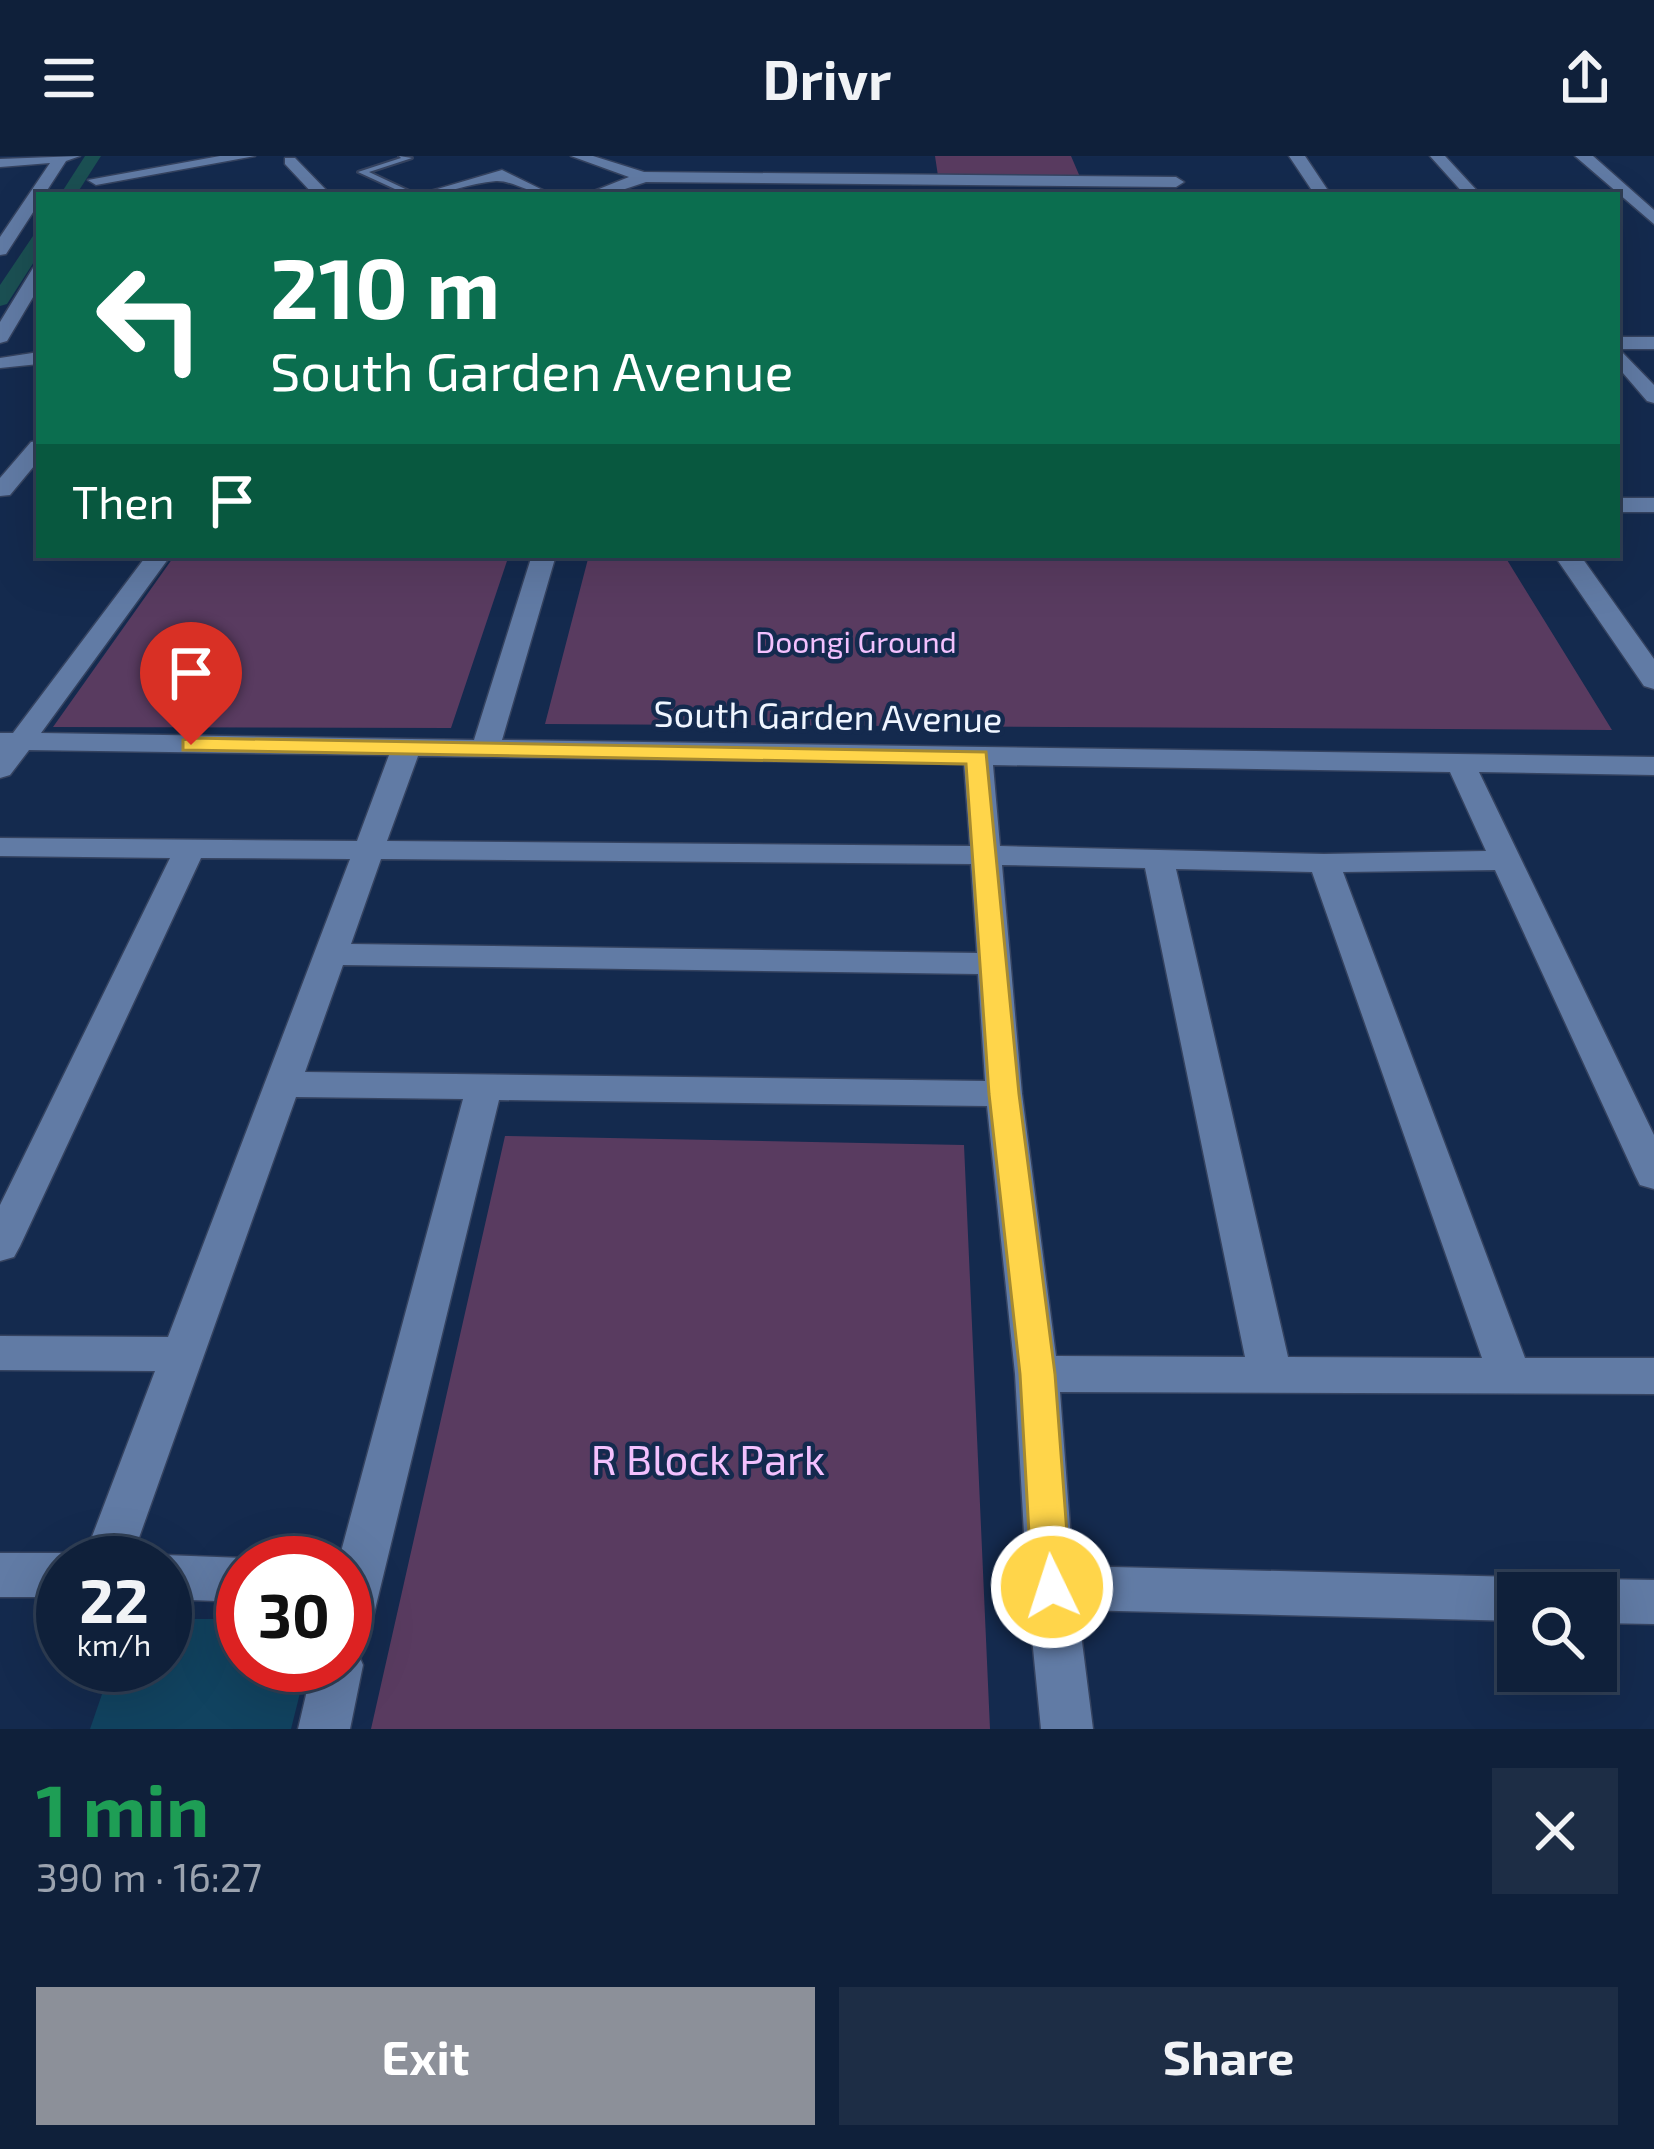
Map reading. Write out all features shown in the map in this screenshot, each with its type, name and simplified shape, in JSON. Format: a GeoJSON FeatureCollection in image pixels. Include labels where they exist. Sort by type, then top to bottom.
{"type":"FeatureCollection","features":[{"type":"Feature","properties":{"kind":"street"},"geometry":{"type":"LineString","coordinates":[[0,163],[74,156]]}},
{"type":"Feature","properties":{"kind":"street"},"geometry":{"type":"LineString","coordinates":[[88,192],[111,156]]}},
{"type":"Feature","properties":{"kind":"street"},"geometry":{"type":"LineString","coordinates":[[96,180],[248,156]]}},
{"type":"Feature","properties":{"kind":"street"},"geometry":{"type":"LineString","coordinates":[[578,156],[643,177],[927,188],[1084,175],[1176,182]]}},
{"type":"Feature","properties":{"kind":"street"},"geometry":{"type":"LineString","coordinates":[[600,192],[709,156]]}},
{"type":"Feature","properties":{"kind":"street"},"geometry":{"type":"LineString","coordinates":[[1297,156],[1321,192]]}},
{"type":"Feature","properties":{"kind":"street"},"geometry":{"type":"LineString","coordinates":[[1437,156],[1470,192]]}},
{"type":"Feature","properties":{"kind":"street"},"geometry":{"type":"LineString","coordinates":[[1583,156],[1654,219]]}},
{"type":"Feature","properties":{"kind":"street"},"geometry":{"type":"LineString","coordinates":[[0,250],[8,227],[62,157]]}},
{"type":"Feature","properties":{"kind":"street"},"geometry":{"type":"LineString","coordinates":[[309,158],[289,162],[320,192]]}},
{"type":"Feature","properties":{"kind":"street"},"geometry":{"type":"LineString","coordinates":[[923,158],[927,188]]}},
{"type":"Feature","properties":{"kind":"street"},"geometry":{"type":"LineString","coordinates":[[436,192],[499,175],[538,192]]}},
{"type":"Feature","properties":{"kind":"street"},"geometry":{"type":"LineString","coordinates":[[0,337],[36,277]]}},
{"type":"Feature","properties":{"kind":"street"},"geometry":{"type":"LineString","coordinates":[[1620,343],[1654,343]]}},
{"type":"Feature","properties":{"kind":"street"},"geometry":{"type":"LineString","coordinates":[[1620,357],[1654,397]]}},
{"type":"Feature","properties":{"kind":"street"},"geometry":{"type":"LineString","coordinates":[[2,371],[36,359]]}},
{"type":"Feature","properties":{"kind":"street"},"geometry":{"type":"LineString","coordinates":[[1,490],[36,450]]}},
{"type":"Feature","properties":{"kind":"street"},"geometry":{"type":"LineString","coordinates":[[1,490],[36,490]]}},
{"type":"Feature","properties":{"kind":"street"},"geometry":{"type":"LineString","coordinates":[[1620,505],[1654,505]]}},
{"type":"Feature","properties":{"kind":"street"},"geometry":{"type":"LineString","coordinates":[[0,769],[10,741],[157,558]]}},
{"type":"Feature","properties":{"kind":"street"},"geometry":{"type":"LineString","coordinates":[[485,750],[543,558]]}},
{"type":"Feature","properties":{"kind":"street"},"geometry":{"type":"LineString","coordinates":[[1569,558],[1654,680]]}},
{"type":"Feature","properties":{"kind":"street","name":"South Garden Avenue"},"geometry":{"type":"LineString","coordinates":[[10,741],[1654,766]]}},
{"type":"Feature","properties":{"kind":"street"},"geometry":{"type":"LineString","coordinates":[[116,1536],[364,851],[406,749]]}},
{"type":"Feature","properties":{"kind":"street"},"geometry":{"type":"LineString","coordinates":[[978,757],[1004,1094],[1037,1374],[1067,1729]]}},
{"type":"Feature","properties":{"kind":"street"},"geometry":{"type":"LineString","coordinates":[[1460,762],[1654,1175]]}},
{"type":"Feature","properties":{"kind":"street"},"geometry":{"type":"LineString","coordinates":[[0,847],[987,855],[1324,863],[1507,860]]}},
{"type":"Feature","properties":{"kind":"street"},"geometry":{"type":"LineString","coordinates":[[0,1246],[190,849]]}},
{"type":"Feature","properties":{"kind":"street"},"geometry":{"type":"LineString","coordinates":[[1159,861],[1270,1374]]}},
{"type":"Feature","properties":{"kind":"street"},"geometry":{"type":"LineString","coordinates":[[1324,863],[1509,1374]]}},
{"type":"Feature","properties":{"kind":"street"},"geometry":{"type":"LineString","coordinates":[[327,955],[993,964]]}},
{"type":"Feature","properties":{"kind":"street"},"geometry":{"type":"LineString","coordinates":[[282,1084],[1004,1094]]}},
{"type":"Feature","properties":{"kind":"street"},"geometry":{"type":"LineString","coordinates":[[365,1536],[484,1088]]}},
{"type":"Feature","properties":{"kind":"street"},"geometry":{"type":"LineString","coordinates":[[0,1353],[183,1354]]}},
{"type":"Feature","properties":{"kind":"street"},"geometry":{"type":"LineString","coordinates":[[1037,1374],[1654,1376]]}},
{"type":"Feature","properties":{"kind":"street"},"geometry":{"type":"LineString","coordinates":[[0,1575],[36,1575]]}},
{"type":"Feature","properties":{"kind":"street"},"geometry":{"type":"LineString","coordinates":[[1052,1587],[1497,1598]]}},
{"type":"Feature","properties":{"kind":"street"},"geometry":{"type":"LineString","coordinates":[[1617,1601],[1654,1602]]}},
{"type":"Feature","properties":{"kind":"street"},"geometry":{"type":"LineString","coordinates":[[324,1729],[332,1692]]}},
{"type":"Feature","properties":{"kind":"lane"},"geometry":{"type":"LineString","coordinates":[[403,156],[408,158],[362,172],[406,192]]}},
{"type":"Feature","properties":{"kind":"green space"},"geometry":{"type":"Polygon","coordinates":[[[935,156],[1071,156],[1080,177],[938,176],[935,156]]]}},
{"type":"Feature","properties":{"kind":"green space"},"geometry":{"type":"Polygon","coordinates":[[[173,558],[508,558],[451,728],[53,727],[173,558]]]}},
{"type":"Feature","properties":{"kind":"green space","name":"Doongi Ground"},"geometry":{"type":"Polygon","coordinates":[[[588,558],[1506,558],[1612,730],[545,724],[588,558]]]}},
{"type":"Feature","properties":{"kind":"green space","name":"R Block Park"},"geometry":{"type":"Polygon","coordinates":[[[505,1136],[964,1145],[990,1729],[371,1729],[505,1136]]]}},
{"type":"Feature","properties":{"kind":"building"},"geometry":{"type":"Polygon","coordinates":[[[192,1619],[216,1619],[216,1692],[300,1692],[291,1729],[90,1729],[103,1692],[192,1692],[192,1619]]]}},
{"type":"Feature","properties":{"kind":"waterway"},"geometry":{"type":"LineString","coordinates":[[70,192],[93,156]]}},
{"type":"Feature","properties":{"kind":"waterway"},"geometry":{"type":"LineString","coordinates":[[0,300],[36,245]]}},
{"type":"Feature","properties":{"kind":"route"},"geometry":{"type":"LineString","coordinates":[[191,745],[978,757],[1004,1094],[1037,1374],[1052,1587]]}}]}
